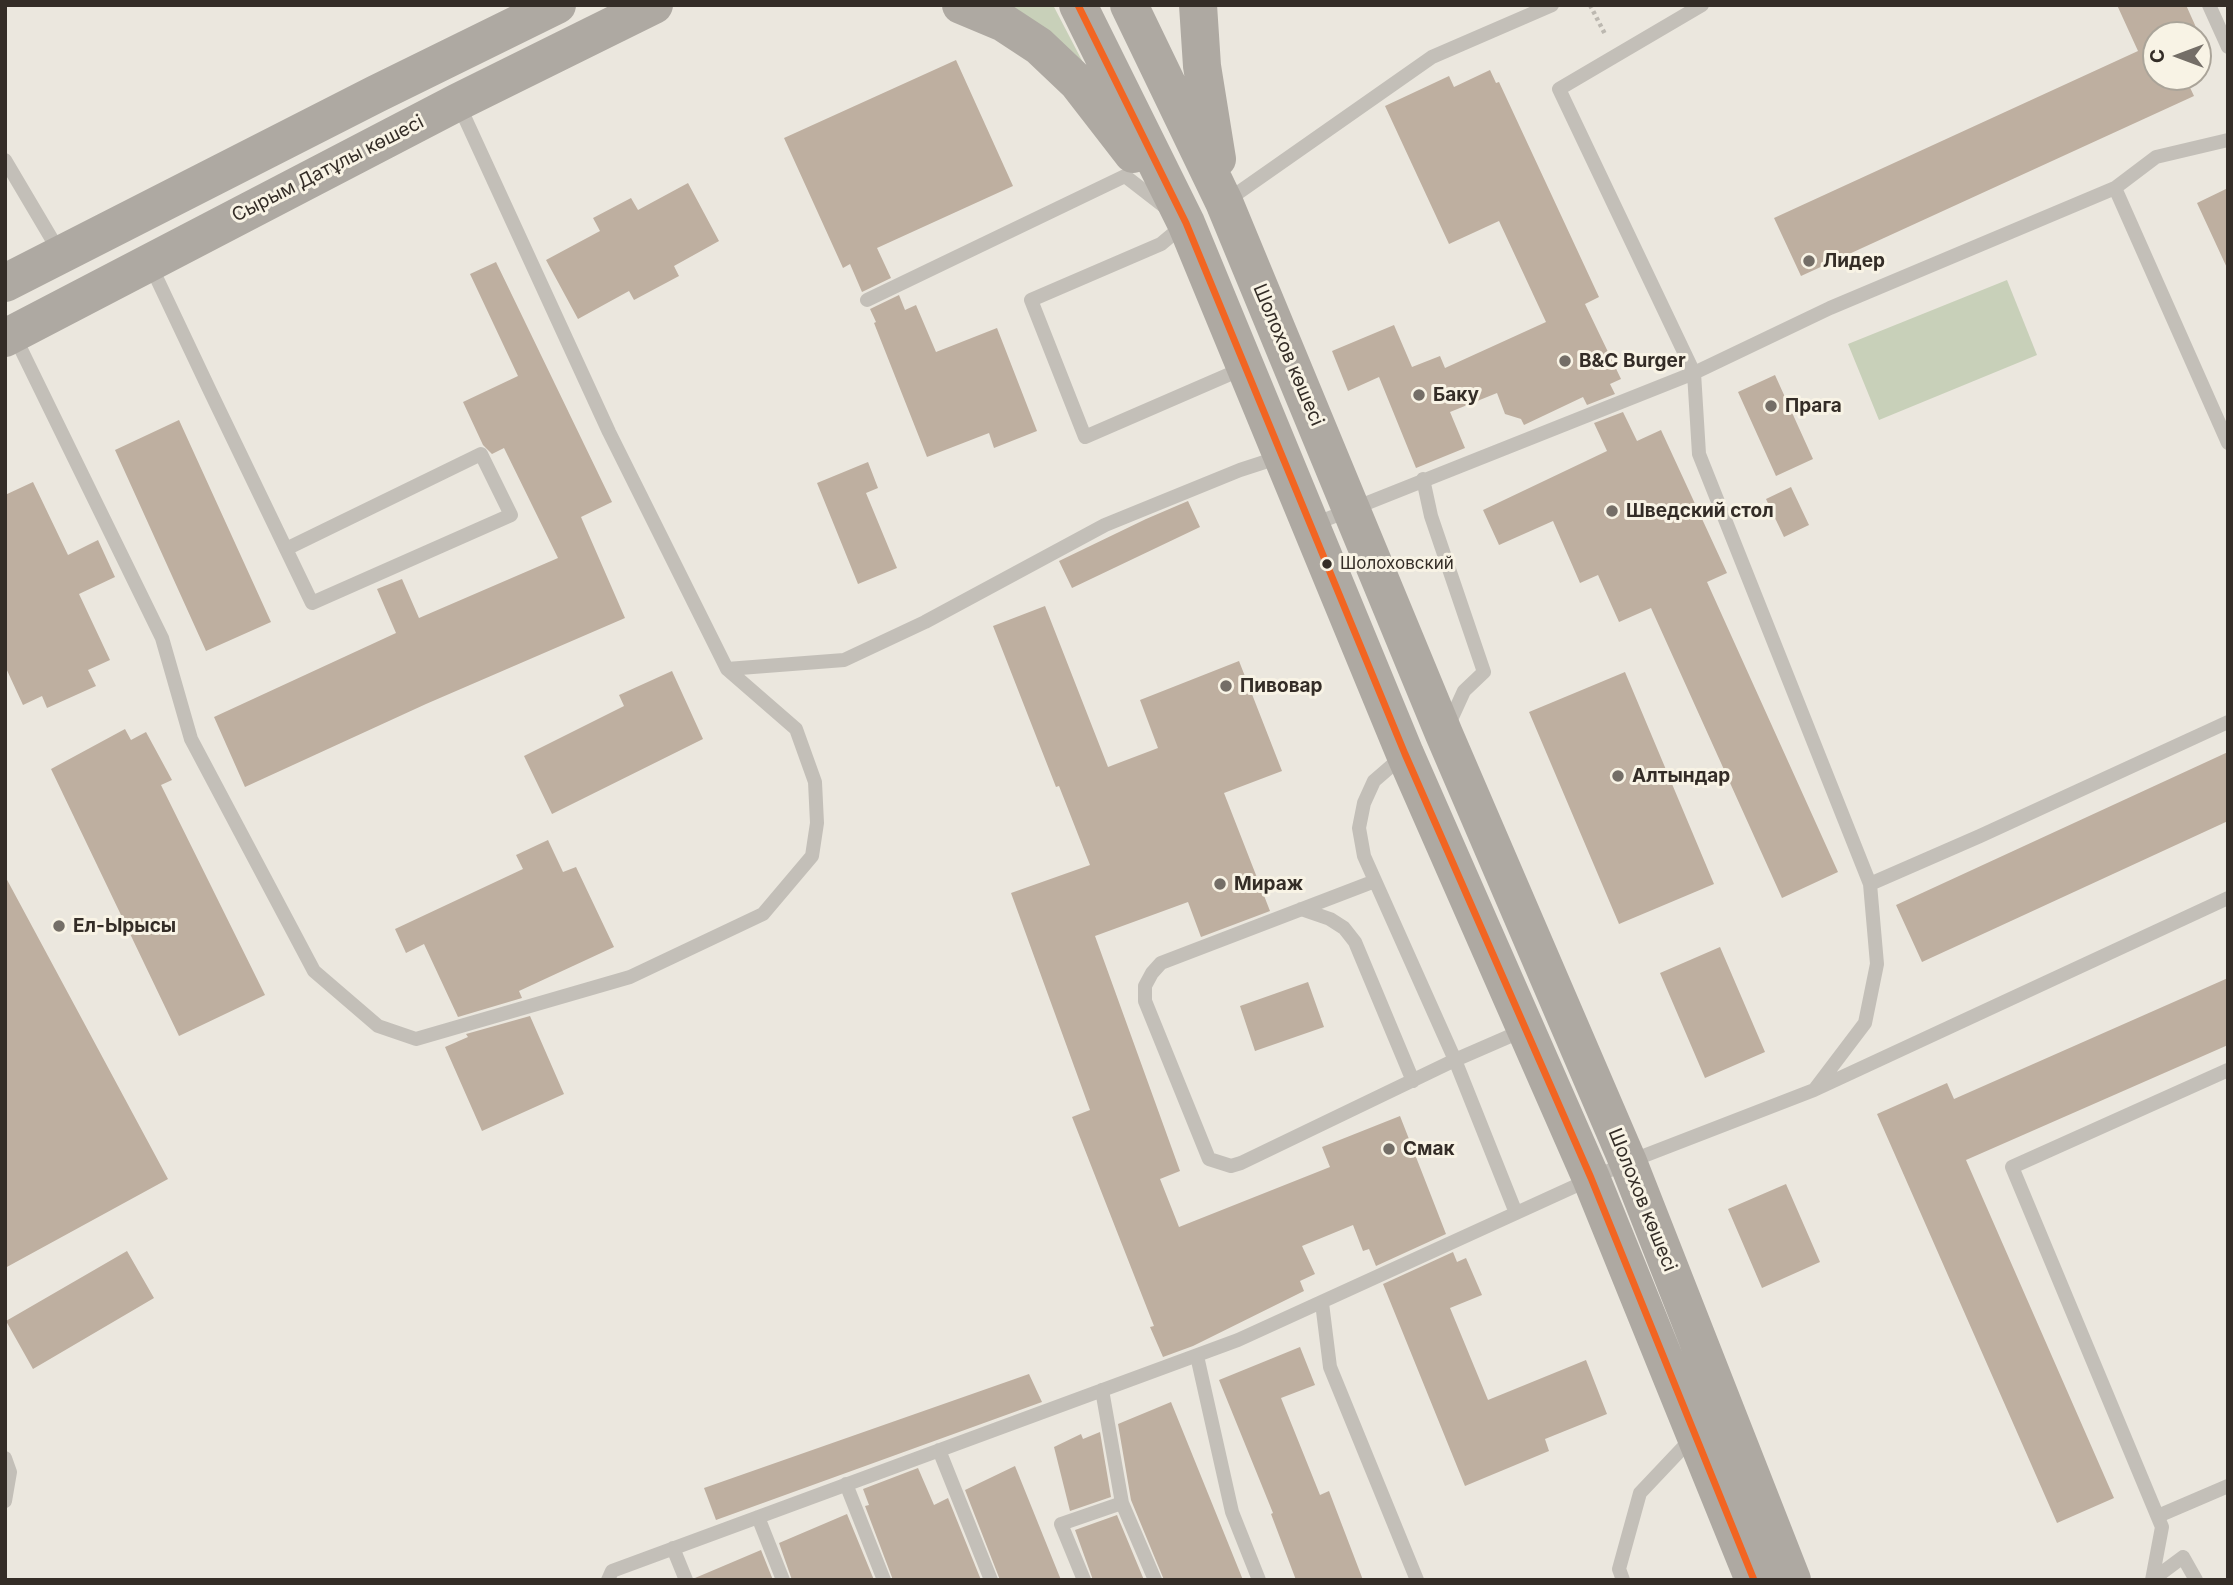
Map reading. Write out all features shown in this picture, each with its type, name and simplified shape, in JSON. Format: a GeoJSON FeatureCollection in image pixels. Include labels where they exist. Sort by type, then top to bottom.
{"type":"FeatureCollection","features":[{"type":"Feature","properties":{"kind":"highway"},"geometry":{"type":"LineString","coordinates":[[5,283],[556,5]]}},
{"type":"Feature","properties":{"kind":"highway"},"geometry":{"type":"LineString","coordinates":[[961,5],[1004,23],[1039,46],[1078,83],[1186,223]]}},
{"type":"Feature","properties":{"kind":"highway"},"geometry":{"type":"LineString","coordinates":[[1078,5],[1186,223],[1282,457]]}},
{"type":"Feature","properties":{"kind":"highway"},"geometry":{"type":"LineString","coordinates":[[1129,5],[1224,202]]}},
{"type":"Feature","properties":{"kind":"highway"},"geometry":{"type":"LineString","coordinates":[[1198,5],[1202,66],[1224,202]]}},
{"type":"Feature","properties":{"kind":"highway","name":"Сырым Датұлы көшесі"},"geometry":{"type":"LineString","coordinates":[[9,335],[458,102],[661,6]]}},
{"type":"Feature","properties":{"kind":"highway","name":"Шолохов көшесі"},"geometry":{"type":"LineString","coordinates":[[1224,202],[1444,734],[1628,1162],[1793,1580]]}},
{"type":"Feature","properties":{"kind":"highway","name":"Шолохов көшесі"},"geometry":{"type":"LineString","coordinates":[[1282,457],[1405,754],[1591,1178],[1754,1580]]}},
{"type":"Feature","properties":{"kind":"lane"},"geometry":{"type":"LineString","coordinates":[[1224,202],[1432,57],[1552,5]]}},
{"type":"Feature","properties":{"kind":"lane"},"geometry":{"type":"LineString","coordinates":[[1702,5],[1559,89],[1694,373],[1699,454],[1870,884],[1877,964],[1865,1023],[1814,1090]]}},
{"type":"Feature","properties":{"kind":"lane"},"geometry":{"type":"LineString","coordinates":[[2209,5],[2228,47]]}},
{"type":"Feature","properties":{"kind":"lane"},"geometry":{"type":"LineString","coordinates":[[9,335],[31,365],[162,638],[191,739],[314,971],[379,1026],[416,1039],[630,977],[763,914],[812,856],[817,823],[815,782],[796,729],[727,669],[609,432],[458,102]]}},
{"type":"Feature","properties":{"kind":"lane"},"geometry":{"type":"LineString","coordinates":[[1311,526],[1694,373],[1830,308],[2115,188],[2156,157],[2228,140]]}},
{"type":"Feature","properties":{"kind":"lane"},"geometry":{"type":"LineString","coordinates":[[5,160],[60,254]]}},
{"type":"Feature","properties":{"kind":"lane"},"geometry":{"type":"LineString","coordinates":[[867,300],[1125,176],[1186,223],[1161,244],[1031,300],[1085,437],[1245,368]]}},
{"type":"Feature","properties":{"kind":"lane"},"geometry":{"type":"LineString","coordinates":[[2115,188],[2228,443]]}},
{"type":"Feature","properties":{"kind":"lane"},"geometry":{"type":"LineString","coordinates":[[149,262],[286,549],[312,603],[511,515],[481,454],[286,549]]}},
{"type":"Feature","properties":{"kind":"lane"},"geometry":{"type":"LineString","coordinates":[[727,669],[844,660],[925,622],[1105,525],[1240,470],[1282,457]]}},
{"type":"Feature","properties":{"kind":"lane"},"geometry":{"type":"LineString","coordinates":[[1423,479],[1431,516],[1484,673],[1464,691],[1444,734]]}},
{"type":"Feature","properties":{"kind":"lane"},"geometry":{"type":"LineString","coordinates":[[1870,884],[2228,722]]}},
{"type":"Feature","properties":{"kind":"lane"},"geometry":{"type":"LineString","coordinates":[[1405,754],[1374,781],[1364,803],[1359,828],[1364,856],[1455,1060],[1516,1213]]}},
{"type":"Feature","properties":{"kind":"lane"},"geometry":{"type":"LineString","coordinates":[[1375,881],[1161,963],[1152,972],[1145,986],[1145,1001],[1209,1159],[1231,1166],[1241,1163],[1525,1029]]}},
{"type":"Feature","properties":{"kind":"lane"},"geometry":{"type":"LineString","coordinates":[[608,1580],[612,1571],[1238,1340],[1591,1178],[1814,1090],[2228,898]]}},
{"type":"Feature","properties":{"kind":"lane"},"geometry":{"type":"LineString","coordinates":[[1301,909],[1330,919],[1344,928],[1355,942],[1413,1080]]}},
{"type":"Feature","properties":{"kind":"lane"},"geometry":{"type":"LineString","coordinates":[[2152,1580],[2162,1527],[2012,1167],[2228,1070]]}},
{"type":"Feature","properties":{"kind":"lane"},"geometry":{"type":"LineString","coordinates":[[1322,1303],[1330,1367],[1417,1580]]}},
{"type":"Feature","properties":{"kind":"lane"},"geometry":{"type":"LineString","coordinates":[[1197,1356],[1232,1512],[1259,1580]]}},
{"type":"Feature","properties":{"kind":"lane"},"geometry":{"type":"LineString","coordinates":[[1102,1390],[1122,1503],[1155,1580]]}},
{"type":"Feature","properties":{"kind":"lane"},"geometry":{"type":"LineString","coordinates":[[1623,1580],[1619,1569],[1640,1493],[1696,1435]]}},
{"type":"Feature","properties":{"kind":"lane"},"geometry":{"type":"LineString","coordinates":[[939,1450],[991,1580]]}},
{"type":"Feature","properties":{"kind":"lane"},"geometry":{"type":"LineString","coordinates":[[5,1458],[10,1472],[5,1501]]}},
{"type":"Feature","properties":{"kind":"lane"},"geometry":{"type":"LineString","coordinates":[[846,1484],[884,1580]]}},
{"type":"Feature","properties":{"kind":"lane"},"geometry":{"type":"LineString","coordinates":[[2158,1516],[2228,1486]]}},
{"type":"Feature","properties":{"kind":"lane"},"geometry":{"type":"LineString","coordinates":[[1084,1580],[1061,1524],[1122,1503]]}},
{"type":"Feature","properties":{"kind":"lane"},"geometry":{"type":"LineString","coordinates":[[758,1517],[783,1580]]}},
{"type":"Feature","properties":{"kind":"lane"},"geometry":{"type":"LineString","coordinates":[[673,1548],[686,1580]]}},
{"type":"Feature","properties":{"kind":"lane"},"geometry":{"type":"LineString","coordinates":[[2152,1580],[2183,1558],[2196,1580]]}},
{"type":"Feature","properties":{"kind":"path"},"geometry":{"type":"LineString","coordinates":[[1590,5],[1616,55]]}},
{"type":"Feature","properties":{"kind":"green space"},"geometry":{"type":"Polygon","coordinates":[[[993,5],[1053,5],[1101,97],[993,5]]]}},
{"type":"Feature","properties":{"kind":"green space"},"geometry":{"type":"Polygon","coordinates":[[[2007,280],[2037,355],[1879,420],[1848,344],[2007,280]]]}},
{"type":"Feature","properties":{"kind":"building"},"geometry":{"type":"Polygon","coordinates":[[[2117,5],[2186,5],[2193,21],[2142,21],[2142,91],[2192,91],[2194,96],[1801,276],[1774,218],[2138,51],[2117,5]]]}},
{"type":"Feature","properties":{"kind":"building"},"geometry":{"type":"Polygon","coordinates":[[[956,60],[1013,186],[877,248],[891,278],[862,292],[850,264],[843,268],[784,138],[956,60]]]}},
{"type":"Feature","properties":{"kind":"building"},"geometry":{"type":"Polygon","coordinates":[[[1490,70],[1496,83],[1499,82],[1599,297],[1585,304],[1621,379],[1610,384],[1615,394],[1587,405],[1583,397],[1524,425],[1521,419],[1505,414],[1497,393],[1450,412],[1465,448],[1416,468],[1379,377],[1348,391],[1332,351],[1394,325],[1412,367],[1440,356],[1445,368],[1546,322],[1499,221],[1449,244],[1385,106],[1449,76],[1454,87],[1490,70]]]}},
{"type":"Feature","properties":{"kind":"building"},"geometry":{"type":"Polygon","coordinates":[[[688,183],[719,241],[674,266],[679,276],[634,300],[629,291],[578,319],[546,260],[600,231],[593,218],[631,198],[638,210],[688,183]]]}},
{"type":"Feature","properties":{"kind":"building"},"geometry":{"type":"Polygon","coordinates":[[[2228,188],[2228,270],[2197,203],[2228,188]]]}},
{"type":"Feature","properties":{"kind":"building"},"geometry":{"type":"Polygon","coordinates":[[[496,262],[612,502],[581,517],[625,618],[426,704],[245,787],[214,717],[396,633],[377,589],[402,579],[419,618],[558,558],[504,448],[492,454],[483,445],[463,402],[518,376],[470,274],[496,262]]]}},
{"type":"Feature","properties":{"kind":"building"},"geometry":{"type":"Polygon","coordinates":[[[899,295],[905,310],[916,305],[936,352],[997,328],[1037,431],[994,448],[989,433],[927,457],[870,309],[899,295]]]}},
{"type":"Feature","properties":{"kind":"building"},"geometry":{"type":"Polygon","coordinates":[[[1775,375],[1813,459],[1776,476],[1738,392],[1775,375]]]}},
{"type":"Feature","properties":{"kind":"building"},"geometry":{"type":"Polygon","coordinates":[[[1623,412],[1637,441],[1661,430],[1727,573],[1707,582],[1838,872],[1782,898],[1651,608],[1619,622],[1598,575],[1580,583],[1553,521],[1499,545],[1483,510],[1607,451],[1594,423],[1623,412]]]}},
{"type":"Feature","properties":{"kind":"building"},"geometry":{"type":"Polygon","coordinates":[[[179,420],[271,622],[206,651],[115,450],[179,420]]]}},
{"type":"Feature","properties":{"kind":"building"},"geometry":{"type":"Polygon","coordinates":[[[868,462],[878,488],[866,493],[897,568],[858,584],[817,483],[868,462]]]}},
{"type":"Feature","properties":{"kind":"building"},"geometry":{"type":"Polygon","coordinates":[[[33,482],[68,555],[98,540],[115,577],[79,594],[110,660],[88,670],[96,686],[47,708],[42,696],[23,705],[5,666],[5,495],[33,482]]]}},
{"type":"Feature","properties":{"kind":"building"},"geometry":{"type":"Polygon","coordinates":[[[1791,487],[1809,525],[1784,537],[1766,499],[1791,487]]]}},
{"type":"Feature","properties":{"kind":"building"},"geometry":{"type":"Polygon","coordinates":[[[1188,501],[1200,527],[1072,588],[1059,561],[1188,501]]]}},
{"type":"Feature","properties":{"kind":"building"},"geometry":{"type":"Polygon","coordinates":[[[1045,606],[1108,767],[1158,748],[1140,700],[1239,661],[1282,771],[1224,793],[1270,911],[1201,937],[1188,902],[1095,936],[1180,1171],[1160,1179],[1179,1227],[1330,1167],[1322,1147],[1400,1116],[1446,1234],[1376,1266],[1369,1249],[1363,1251],[1353,1225],[1302,1246],[1315,1274],[1300,1281],[1304,1291],[1193,1346],[1163,1357],[1150,1327],[1154,1326],[1072,1117],[1090,1110],[1011,893],[1090,865],[1059,786],[1056,787],[993,626],[1045,606]]]}},
{"type":"Feature","properties":{"kind":"building"},"geometry":{"type":"Polygon","coordinates":[[[672,671],[703,739],[552,814],[524,756],[624,706],[619,695],[672,671]]]}},
{"type":"Feature","properties":{"kind":"building"},"geometry":{"type":"Polygon","coordinates":[[[1625,672],[1714,884],[1619,924],[1529,712],[1625,672]]]}},
{"type":"Feature","properties":{"kind":"building"},"geometry":{"type":"Polygon","coordinates":[[[125,729],[131,740],[146,732],[172,780],[161,785],[265,995],[179,1036],[51,769],[125,729]]]}},
{"type":"Feature","properties":{"kind":"building"},"geometry":{"type":"Polygon","coordinates":[[[2228,752],[2228,821],[1922,962],[1896,905],[2228,752]]]}},
{"type":"Feature","properties":{"kind":"building"},"geometry":{"type":"Polygon","coordinates":[[[548,840],[563,872],[576,867],[614,947],[519,991],[522,998],[458,1017],[424,944],[406,953],[395,929],[523,869],[516,855],[548,840]]]}},
{"type":"Feature","properties":{"kind":"building"},"geometry":{"type":"Polygon","coordinates":[[[5,876],[168,1179],[5,1268],[5,876]]]}},
{"type":"Feature","properties":{"kind":"building"},"geometry":{"type":"Polygon","coordinates":[[[1720,947],[1765,1052],[1705,1078],[1660,973],[1720,947]]]}},
{"type":"Feature","properties":{"kind":"building"},"geometry":{"type":"Polygon","coordinates":[[[2228,978],[2228,1045],[1966,1160],[2114,1498],[2057,1523],[1877,1114],[1947,1083],[1954,1099],[2228,978]]]}},
{"type":"Feature","properties":{"kind":"building"},"geometry":{"type":"Polygon","coordinates":[[[1308,982],[1324,1027],[1255,1051],[1240,1006],[1308,982]]]}},
{"type":"Feature","properties":{"kind":"building"},"geometry":{"type":"Polygon","coordinates":[[[530,1016],[564,1094],[482,1131],[445,1047],[468,1037],[466,1034],[530,1016]]]}},
{"type":"Feature","properties":{"kind":"building"},"geometry":{"type":"Polygon","coordinates":[[[1786,1184],[1820,1262],[1762,1288],[1728,1209],[1786,1184]]]}},
{"type":"Feature","properties":{"kind":"building"},"geometry":{"type":"Polygon","coordinates":[[[127,1251],[154,1298],[33,1369],[6,1321],[127,1251]]]}},
{"type":"Feature","properties":{"kind":"building"},"geometry":{"type":"Polygon","coordinates":[[[1453,1252],[1457,1262],[1466,1258],[1482,1295],[1450,1308],[1488,1400],[1586,1360],[1607,1414],[1545,1439],[1549,1451],[1465,1486],[1383,1284],[1453,1252]]]}},
{"type":"Feature","properties":{"kind":"building"},"geometry":{"type":"Polygon","coordinates":[[[1300,1347],[1315,1385],[1281,1398],[1320,1495],[1329,1491],[1363,1580],[1296,1580],[1271,1514],[1273,1513],[1219,1380],[1300,1347]]]}},
{"type":"Feature","properties":{"kind":"building"},"geometry":{"type":"Polygon","coordinates":[[[1029,1374],[1042,1402],[716,1520],[704,1488],[1029,1374]]]}},
{"type":"Feature","properties":{"kind":"building"},"geometry":{"type":"Polygon","coordinates":[[[1171,1402],[1243,1580],[1164,1580],[1131,1500],[1118,1424],[1171,1402]]]}},
{"type":"Feature","properties":{"kind":"building"},"geometry":{"type":"Polygon","coordinates":[[[1100,1432],[1111,1497],[1070,1511],[1054,1447],[1081,1434],[1083,1439],[1100,1432]]]}},
{"type":"Feature","properties":{"kind":"building"},"geometry":{"type":"Polygon","coordinates":[[[1015,1466],[1061,1580],[1000,1580],[965,1490],[1015,1466]]]}},
{"type":"Feature","properties":{"kind":"building"},"geometry":{"type":"Polygon","coordinates":[[[918,1468],[934,1505],[948,1498],[981,1580],[893,1580],[865,1506],[869,1505],[863,1489],[918,1468]]]}},
{"type":"Feature","properties":{"kind":"building"},"geometry":{"type":"Polygon","coordinates":[[[847,1514],[874,1580],[792,1580],[779,1543],[847,1514]]]}},
{"type":"Feature","properties":{"kind":"building"},"geometry":{"type":"Polygon","coordinates":[[[1117,1515],[1144,1580],[1093,1580],[1075,1530],[1117,1515]]]}},
{"type":"Feature","properties":{"kind":"building"},"geometry":{"type":"Polygon","coordinates":[[[761,1550],[773,1580],[695,1580],[695,1578],[761,1550]]]}},
{"type":"Feature","properties":{"kind":"transit line"},"geometry":{"type":"LineString","coordinates":[[1078,5],[1186,223],[1405,754],[1591,1178],[1754,1580]]}},
{"type":"Feature","properties":{"kind":"place","name":"Лидер"},"geometry":{"type":"Point","coordinates":[1809,261]}},
{"type":"Feature","properties":{"kind":"place","name":"B&C Burger"},"geometry":{"type":"Point","coordinates":[1565,361]}},
{"type":"Feature","properties":{"kind":"place","name":"Баку"},"geometry":{"type":"Point","coordinates":[1419,395]}},
{"type":"Feature","properties":{"kind":"place","name":"Прага"},"geometry":{"type":"Point","coordinates":[1771,406]}},
{"type":"Feature","properties":{"kind":"place","name":"Шведский стол"},"geometry":{"type":"Point","coordinates":[1612,511]}},
{"type":"Feature","properties":{"kind":"place","name":"Шолоховский"},"geometry":{"type":"Point","coordinates":[1327,564]}},
{"type":"Feature","properties":{"kind":"place","name":"Пивовар"},"geometry":{"type":"Point","coordinates":[1226,686]}},
{"type":"Feature","properties":{"kind":"place","name":"Алтындар"},"geometry":{"type":"Point","coordinates":[1618,776]}},
{"type":"Feature","properties":{"kind":"place","name":"Мираж"},"geometry":{"type":"Point","coordinates":[1220,884]}},
{"type":"Feature","properties":{"kind":"place","name":"Ел-Ырысы"},"geometry":{"type":"Point","coordinates":[59,926]}},
{"type":"Feature","properties":{"kind":"place","name":"Смак"},"geometry":{"type":"Point","coordinates":[1389,1149]}}]}
